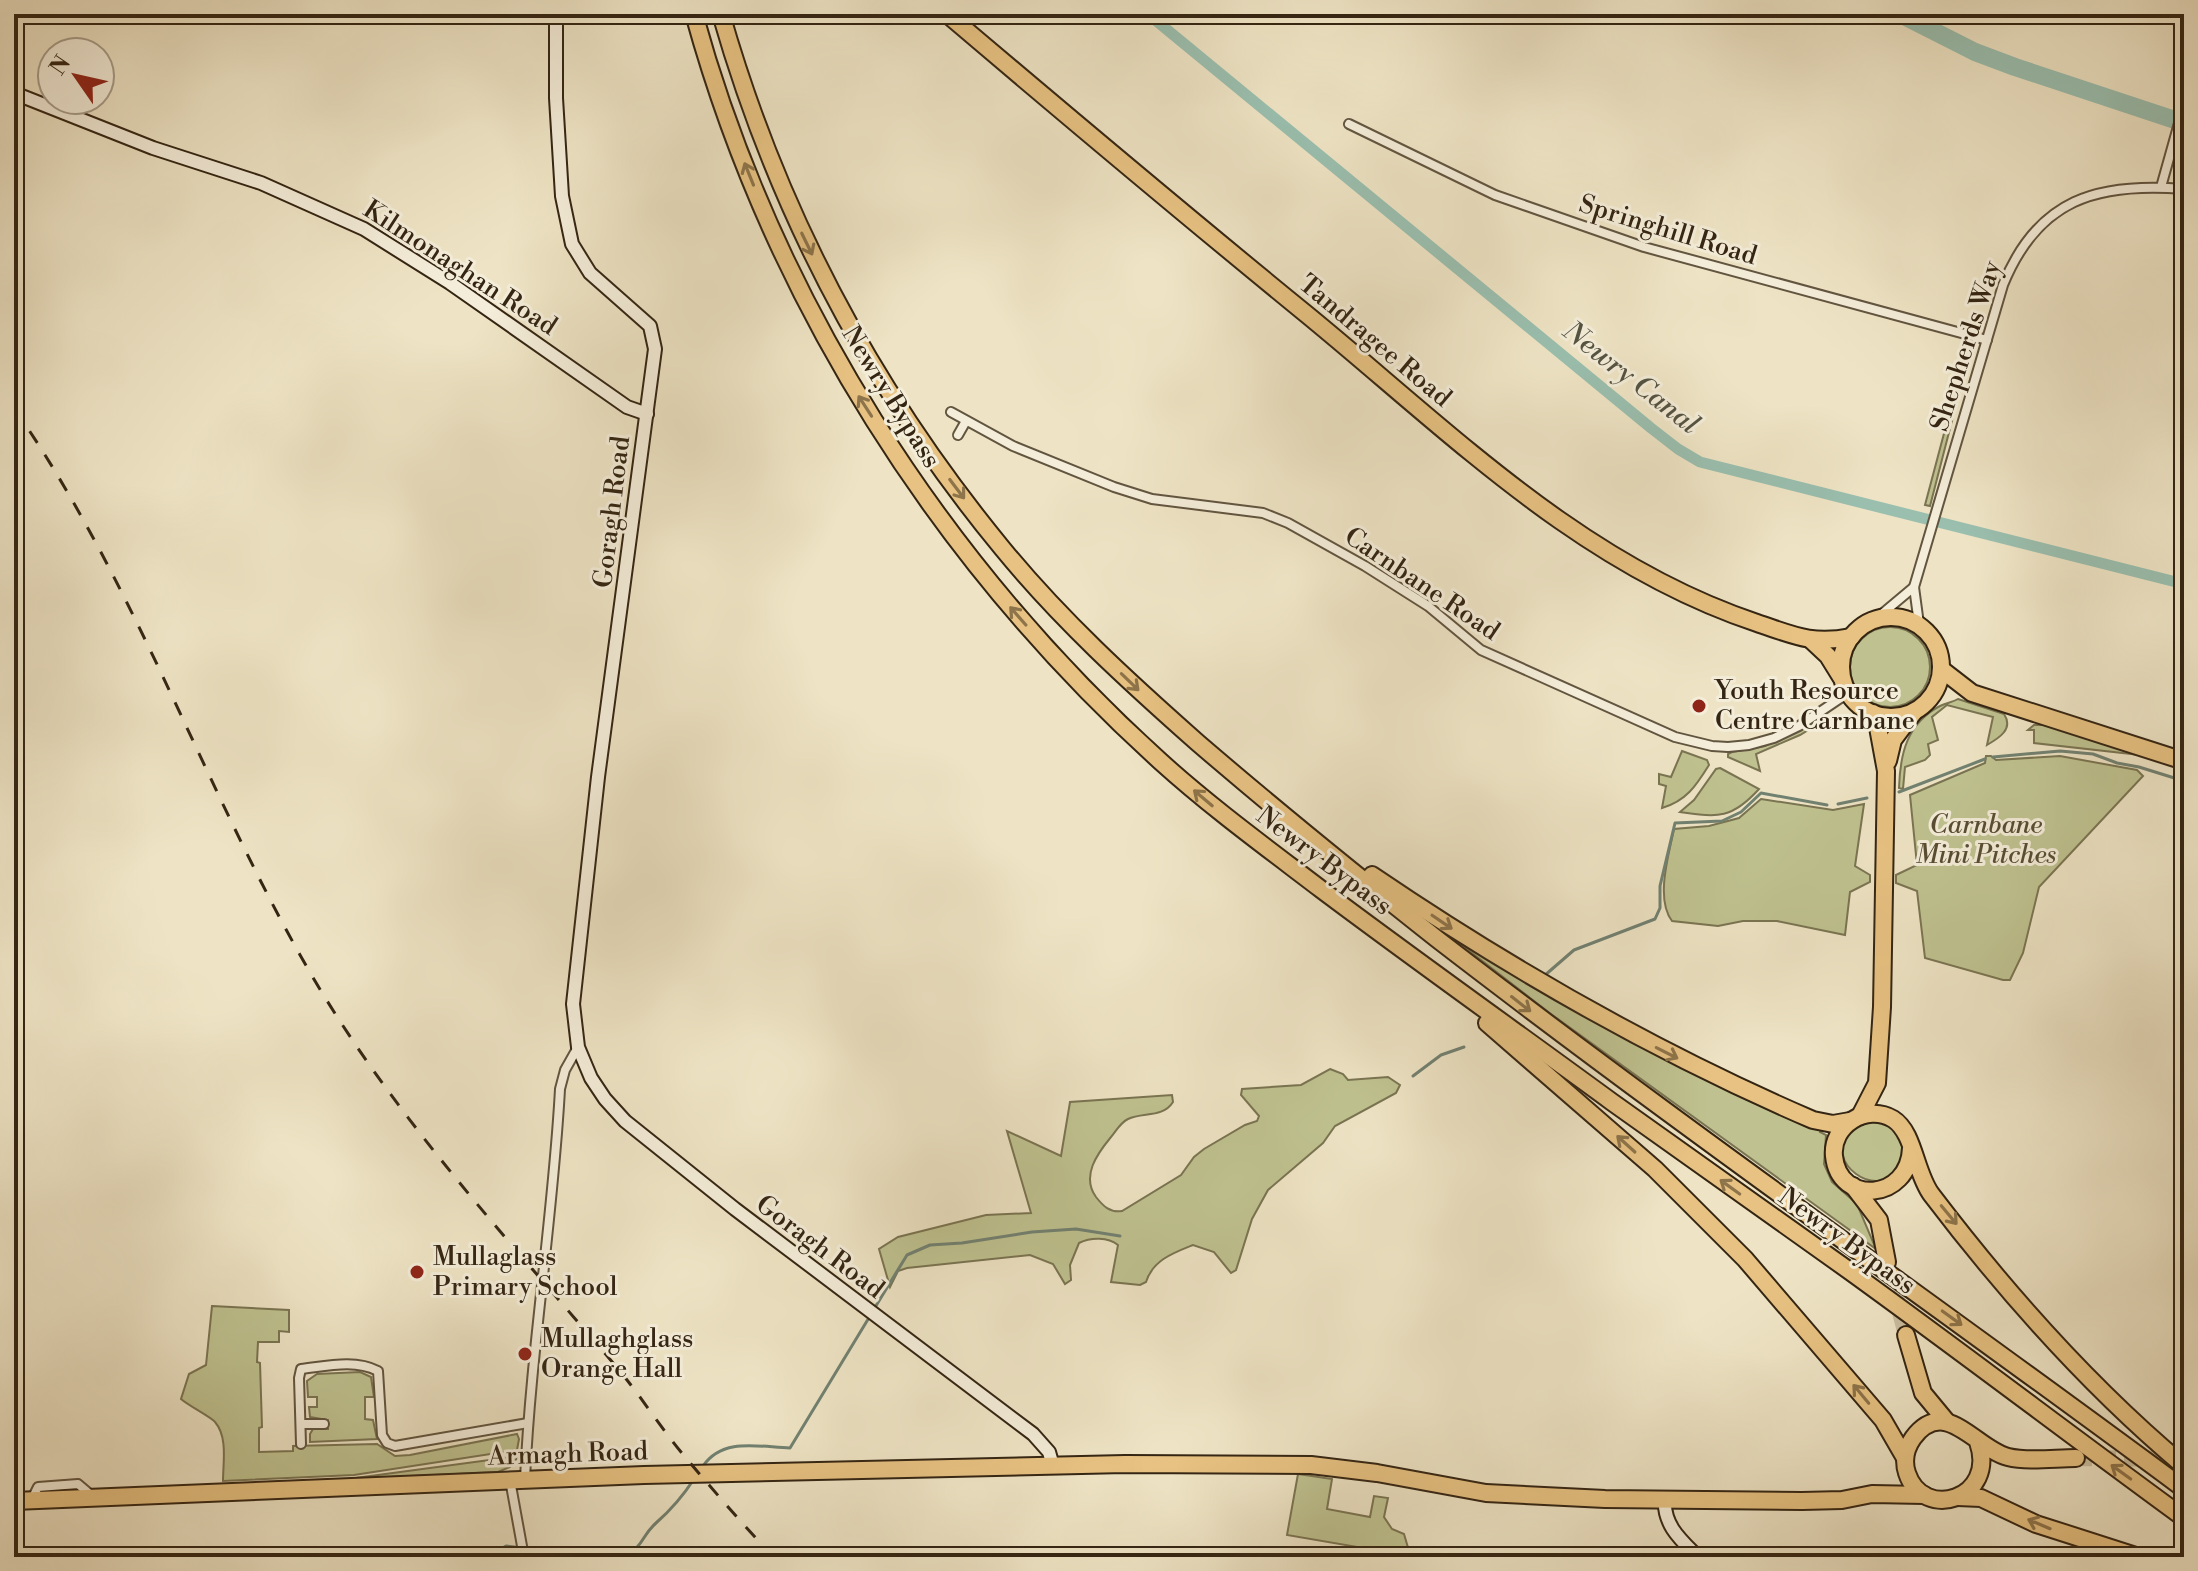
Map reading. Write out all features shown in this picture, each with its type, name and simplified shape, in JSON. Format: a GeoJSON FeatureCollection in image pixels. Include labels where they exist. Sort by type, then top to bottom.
{"type":"FeatureCollection","features":[{"type":"Feature","properties":{"kind":"highway","name":"Newry Bypass"},"geometry":{"type":"LineString","coordinates":[[694,14],[749,176],[794,276],[847,378],[922,494],[968,556],[1059,662],[1162,763],[1221,813],[1421,965],[1853,1273],[2184,1518]]}},
{"type":"Feature","properties":{"kind":"highway","name":"Newry Bypass"},"geometry":{"type":"LineString","coordinates":[[721,14],[749,104],[800,232],[854,336],[928,451],[1003,550],[1063,616],[1144,696],[1284,817],[1544,1021],[2184,1489]]}},
{"type":"Feature","properties":{"kind":"highway","name":"Tandragee Road"},"geometry":{"type":"LineString","coordinates":[[947,14],[1169,203],[1471,453],[1559,521],[1629,567],[1677,592],[1741,618],[1812,641],[1851,637]]}},
{"type":"Feature","properties":{"kind":"highway"},"geometry":{"type":"LineString","coordinates":[[1845,686],[1841,665],[1844,650],[1862,625],[1877,618],[1892,616],[1919,624],[1936,645],[1941,669],[1933,694],[1914,711],[1893,740],[1886,771]]}},
{"type":"Feature","properties":{"kind":"highway"},"geometry":{"type":"LineString","coordinates":[[1812,641],[1828,656],[1859,705],[1873,713],[1900,716],[1914,711]]}},
{"type":"Feature","properties":{"kind":"highway"},"geometry":{"type":"LineString","coordinates":[[1941,669],[1972,693]]}},
{"type":"Feature","properties":{"kind":"highway"},"geometry":{"type":"LineString","coordinates":[[1933,694],[1972,693],[2184,761]]}},
{"type":"Feature","properties":{"kind":"highway"},"geometry":{"type":"LineString","coordinates":[[1873,713],[1886,771],[1882,1007],[1877,1083],[1893,1120],[1908,1137],[1917,1169],[1928,1191],[2102,1391],[2184,1466]]}},
{"type":"Feature","properties":{"kind":"highway"},"geometry":{"type":"LineString","coordinates":[[1284,817],[1461,936],[1661,1050],[1813,1120],[1833,1124],[1883,1115],[1893,1120]]}},
{"type":"Feature","properties":{"kind":"highway"},"geometry":{"type":"LineString","coordinates":[[1421,965],[1601,1121],[1745,1259],[1888,1427],[1915,1487],[1924,1495],[1946,1500],[1958,1497],[1969,1491],[1996,1465],[2010,1458]]}},
{"type":"Feature","properties":{"kind":"highway"},"geometry":{"type":"LineString","coordinates":[[1877,1083],[1836,1141],[1834,1154],[1836,1166],[1843,1177],[1879,1220],[1887,1262]]}},
{"type":"Feature","properties":{"kind":"highway"},"geometry":{"type":"LineString","coordinates":[[1879,1220],[1911,1160],[1911,1148]]}},
{"type":"Feature","properties":{"kind":"highway"},"geometry":{"type":"LineString","coordinates":[[1853,1186],[1877,1191],[1899,1181]]}},
{"type":"Feature","properties":{"kind":"highway"},"geometry":{"type":"LineString","coordinates":[[1872,1494],[1905,1463],[1921,1415],[1923,1393],[1906,1335]]}},
{"type":"Feature","properties":{"kind":"highway"},"geometry":{"type":"LineString","coordinates":[[1923,1393],[1947,1422],[1970,1432],[1978,1442],[1982,1455],[1978,1480]]}},
{"type":"Feature","properties":{"kind":"highway"},"geometry":{"type":"LineString","coordinates":[[1914,1436],[1934,1423],[1947,1422]]}},
{"type":"Feature","properties":{"kind":"highway"},"geometry":{"type":"LineString","coordinates":[[1978,1442],[2010,1458],[2076,1458]]}},
{"type":"Feature","properties":{"kind":"highway","name":"Armagh Road"},"geometry":{"type":"LineString","coordinates":[[14,1501],[718,1472],[1125,1464],[1311,1465],[1496,1494],[1829,1500],[1872,1494],[1924,1495]]}},
{"type":"Feature","properties":{"kind":"highway"},"geometry":{"type":"LineString","coordinates":[[1958,1497],[1981,1498],[2046,1528],[2139,1557]]}},
{"type":"Feature","properties":{"kind":"street","name":"Goragh Road"},"geometry":{"type":"LineString","coordinates":[[556,14],[556,98],[562,196],[572,244],[590,273],[650,326],[655,359],[591,840],[573,1004],[578,1047],[591,1078],[625,1121],[1033,1434],[1049,1452],[1053,1466]]}},
{"type":"Feature","properties":{"kind":"street","name":"Kilmonaghan Road"},"geometry":{"type":"LineString","coordinates":[[14,93],[153,148],[261,183],[364,229],[487,308],[627,407],[647,414]]}},
{"type":"Feature","properties":{"kind":"street"},"geometry":{"type":"LineString","coordinates":[[2161,187],[2184,105]]}},
{"type":"Feature","properties":{"kind":"street","name":"Springhill Road"},"geometry":{"type":"LineString","coordinates":[[1349,124],[1495,195],[1644,247],[1987,340]]}},
{"type":"Feature","properties":{"kind":"street","name":"Shepherds Way"},"geometry":{"type":"LineString","coordinates":[[1919,624],[1914,587],[1987,340],[2011,265],[2023,245],[2040,226],[2079,199],[2127,187],[2184,189]]}},
{"type":"Feature","properties":{"kind":"street","name":"Carnbane Road"},"geometry":{"type":"LineString","coordinates":[[951,412],[1013,446],[1114,487],[1152,499],[1263,513],[1288,523],[1428,606],[1481,650],[1675,737],[1728,747],[1774,738],[1799,726],[1845,686]]}},
{"type":"Feature","properties":{"kind":"street"},"geometry":{"type":"LineString","coordinates":[[958,435],[966,421]]}},
{"type":"Feature","properties":{"kind":"street"},"geometry":{"type":"LineString","coordinates":[[1877,618],[1914,587]]}},
{"type":"Feature","properties":{"kind":"street"},"geometry":{"type":"LineString","coordinates":[[524,1556],[518,1479],[528,1423],[560,1089],[565,1070],[578,1047]]}},
{"type":"Feature","properties":{"kind":"street"},"geometry":{"type":"LineString","coordinates":[[301,1444],[301,1369],[364,1364],[378,1371],[382,1435],[387,1443],[395,1446],[528,1423]]}},
{"type":"Feature","properties":{"kind":"street"},"geometry":{"type":"LineString","coordinates":[[301,1424],[324,1424]]}},
{"type":"Feature","properties":{"kind":"street"},"geometry":{"type":"LineString","coordinates":[[1665,1499],[1666,1516],[1671,1528],[1698,1557]]}},
{"type":"Feature","properties":{"kind":"green space"},"geometry":{"type":"Polygon","coordinates":[[[1959,377],[1963,378],[1930,506],[1925,505],[1959,377]]]}},
{"type":"Feature","properties":{"kind":"green space"},"geometry":{"type":"Polygon","coordinates":[[[1890,627],[1905,630],[1918,639],[1927,652],[1930,667],[1927,682],[1918,695],[1905,704],[1890,707],[1875,704],[1862,695],[1853,682],[1850,667],[1853,652],[1862,639],[1875,630],[1890,627]]]}},
{"type":"Feature","properties":{"kind":"green space"},"geometry":{"type":"Polygon","coordinates":[[[1958,699],[2004,714],[2006,729],[1987,745],[1993,717],[1947,705],[1932,717],[1938,740],[1928,744],[1930,755],[1905,767],[1903,789],[1899,788],[1901,763],[1913,730],[1929,713],[1958,699]]]}},
{"type":"Feature","properties":{"kind":"green space"},"geometry":{"type":"Polygon","coordinates":[[[1825,715],[1826,719],[1800,735],[1756,754],[1760,771],[1728,757],[1732,752],[1765,746],[1825,715]]]}},
{"type":"Feature","properties":{"kind":"green space"},"geometry":{"type":"Polygon","coordinates":[[[2034,725],[2045,725],[2149,756],[2034,743],[2034,730],[2028,730],[2034,725]]]}},
{"type":"Feature","properties":{"kind":"green space"},"geometry":{"type":"Polygon","coordinates":[[[1682,751],[1707,760],[1709,765],[1690,792],[1662,808],[1666,786],[1659,784],[1659,774],[1671,777],[1682,751]]]}},
{"type":"Feature","properties":{"kind":"green space","name":"Carnbane Mini Pitches"},"geometry":{"type":"Polygon","coordinates":[[[1986,756],[1996,760],[2060,756],[2137,770],[2143,776],[2039,887],[2023,953],[2010,980],[1925,958],[1917,891],[1896,883],[1896,875],[1917,865],[1910,795],[1985,763],[1986,756]]]}},
{"type":"Feature","properties":{"kind":"green space"},"geometry":{"type":"Polygon","coordinates":[[[1720,768],[1759,789],[1740,806],[1723,814],[1680,812],[1694,800],[1716,769],[1720,768]]]}},
{"type":"Feature","properties":{"kind":"green space","name":"Carnbane Mini Pitches"},"geometry":{"type":"Polygon","coordinates":[[[1761,799],[1833,810],[1864,804],[1855,866],[1870,875],[1870,882],[1850,892],[1845,935],[1777,921],[1743,921],[1718,926],[1672,921],[1664,901],[1664,889],[1674,829],[1709,826],[1739,818],[1761,799]]]}},
{"type":"Feature","properties":{"kind":"green space"},"geometry":{"type":"Polygon","coordinates":[[[1450,936],[1507,970],[1821,1129],[1820,1132],[1826,1135],[1824,1164],[1832,1182],[1857,1204],[1876,1249],[1551,1014],[1450,936]]]}},
{"type":"Feature","properties":{"kind":"green space"},"geometry":{"type":"Polygon","coordinates":[[[1330,1069],[1343,1074],[1348,1080],[1388,1077],[1400,1085],[1396,1093],[1335,1126],[1323,1143],[1268,1190],[1252,1219],[1236,1270],[1231,1273],[1214,1252],[1193,1245],[1159,1263],[1146,1282],[1140,1285],[1111,1282],[1118,1245],[1109,1240],[1094,1239],[1079,1243],[1070,1265],[1071,1280],[1065,1284],[1053,1264],[1030,1255],[907,1268],[898,1271],[890,1287],[879,1249],[898,1237],[986,1215],[1031,1213],[1007,1131],[1061,1156],[1070,1102],[1172,1095],[1173,1102],[1164,1110],[1123,1123],[1093,1166],[1090,1181],[1096,1197],[1107,1208],[1122,1211],[1181,1175],[1204,1149],[1257,1121],[1259,1116],[1241,1095],[1242,1089],[1301,1085],[1330,1069]]]}},
{"type":"Feature","properties":{"kind":"green space"},"geometry":{"type":"Polygon","coordinates":[[[1862,1120],[1893,1124],[1906,1152],[1898,1169],[1889,1178],[1878,1181],[1866,1179],[1847,1165],[1842,1144],[1848,1132],[1862,1120]]]}},
{"type":"Feature","properties":{"kind":"green space"},"geometry":{"type":"Polygon","coordinates":[[[212,1306],[289,1310],[289,1332],[279,1331],[279,1342],[258,1342],[262,1427],[259,1428],[259,1452],[293,1451],[293,1446],[377,1444],[395,1456],[410,1455],[517,1434],[517,1450],[354,1475],[223,1481],[224,1450],[219,1428],[213,1420],[181,1399],[189,1374],[206,1365],[212,1306]]]}},
{"type":"Feature","properties":{"kind":"green space"},"geometry":{"type":"Polygon","coordinates":[[[360,1372],[371,1377],[374,1397],[365,1397],[365,1419],[373,1420],[377,1439],[310,1442],[313,1429],[328,1429],[328,1420],[310,1417],[309,1407],[317,1407],[317,1397],[308,1397],[307,1381],[317,1374],[360,1372]]]}},
{"type":"Feature","properties":{"kind":"green space"},"geometry":{"type":"Polygon","coordinates":[[[519,1456],[510,1467],[498,1472],[348,1479],[519,1456]]]}},
{"type":"Feature","properties":{"kind":"green space"},"geometry":{"type":"Polygon","coordinates":[[[1298,1474],[1332,1479],[1327,1509],[1370,1517],[1374,1496],[1388,1498],[1384,1517],[1392,1529],[1404,1534],[1409,1551],[1398,1554],[1287,1535],[1298,1474]]]}},
{"type":"Feature","properties":{"kind":"waterway","name":"Newry Canal"},"geometry":{"type":"LineString","coordinates":[[1148,14],[1651,428],[1700,462],[2184,584]]}},
{"type":"Feature","properties":{"kind":"waterway"},"geometry":{"type":"LineString","coordinates":[[1900,14],[1975,52],[2184,123]]}},
{"type":"Feature","properties":{"kind":"waterway"},"geometry":{"type":"LineString","coordinates":[[1993,757],[2060,751],[2093,754],[2184,781]]}},
{"type":"Feature","properties":{"kind":"waterway"},"geometry":{"type":"LineString","coordinates":[[1899,792],[1985,759]]}},
{"type":"Feature","properties":{"kind":"waterway"},"geometry":{"type":"LineString","coordinates":[[1544,976],[1574,950],[1655,919],[1660,908],[1660,886],[1675,823],[1722,821],[1741,812],[1761,793],[1827,805]]}},
{"type":"Feature","properties":{"kind":"waterway"},"geometry":{"type":"LineString","coordinates":[[1838,804],[1867,798]]}},
{"type":"Feature","properties":{"kind":"waterway"},"geometry":{"type":"LineString","coordinates":[[1413,1076],[1441,1055],[1464,1047]]}},
{"type":"Feature","properties":{"kind":"waterway"},"geometry":{"type":"LineString","coordinates":[[874,1309],[907,1255],[930,1245],[1076,1229],[1120,1236]]}},
{"type":"Feature","properties":{"kind":"waterway"},"geometry":{"type":"LineString","coordinates":[[703,1466],[711,1457],[731,1447],[790,1448],[870,1316]]}},
{"type":"Feature","properties":{"kind":"waterway"},"geometry":{"type":"LineString","coordinates":[[620,1557],[638,1546],[694,1479]]}},
{"type":"Feature","properties":{"kind":"waterway"},"geometry":{"type":"LineString","coordinates":[[488,1557],[506,1546],[597,1557]]}},
{"type":"Feature","properties":{"kind":"tunnel"},"geometry":{"type":"LineString","coordinates":[[1888,1267],[1906,1335]]}},
{"type":"Feature","properties":{"kind":"tunnel"},"geometry":{"type":"LineString","coordinates":[[2076,1458],[2182,1459]]}},
{"type":"Feature","properties":{"kind":"railway"},"geometry":{"type":"LineString","coordinates":[[14,408],[99,548],[278,915],[350,1037],[458,1181],[623,1375],[681,1452],[773,1557]]}},
{"type":"Feature","properties":{"kind":"place","name":"Youth Resource Centre Carnbane"},"geometry":{"type":"Point","coordinates":[1699,706]}},
{"type":"Feature","properties":{"kind":"place","name":"Mullaglass Primary School"},"geometry":{"type":"Point","coordinates":[417,1272]}},
{"type":"Feature","properties":{"kind":"place","name":"Mullaghglass Orange Hall"},"geometry":{"type":"Point","coordinates":[525,1354]}}]}
